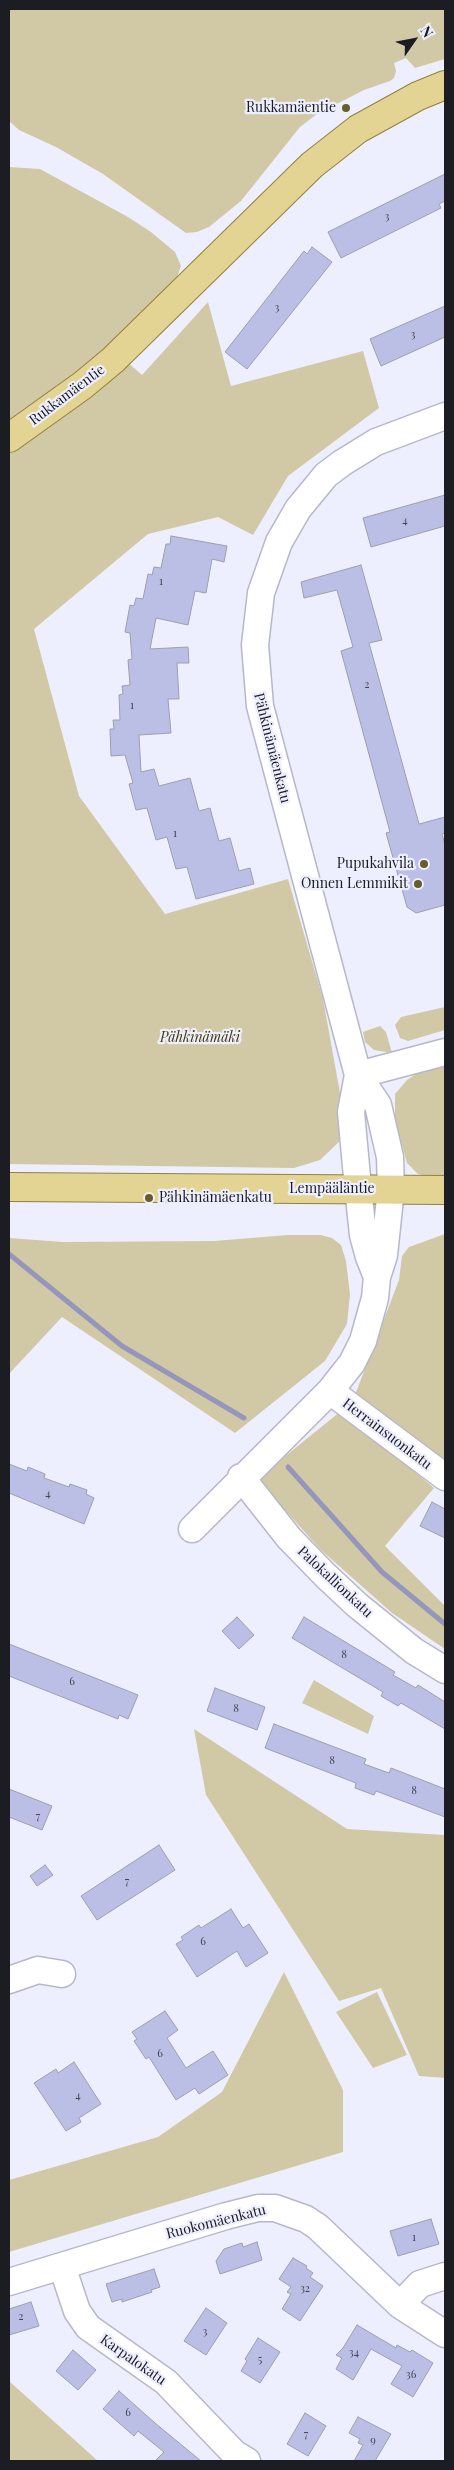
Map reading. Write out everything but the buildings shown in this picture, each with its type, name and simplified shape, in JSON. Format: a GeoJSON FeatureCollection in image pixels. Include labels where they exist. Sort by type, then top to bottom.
{"type":"FeatureCollection","features":[{"type":"Feature","properties":{"kind":"main road","name":"Rukkamäentie"},"geometry":{"type":"LineString","coordinates":[[9,438],[83,385],[113,360],[312,165],[358,129],[418,96],[445,85]]}},
{"type":"Feature","properties":{"kind":"main road","name":"Lempääläntie"},"geometry":{"type":"LineString","coordinates":[[9,1186],[445,1190]]}},
{"type":"Feature","properties":{"kind":"street","name":"Pähkinämäenkatu"},"geometry":{"type":"LineString","coordinates":[[391,1189],[390,1157],[378,1105],[358,1075],[260,706],[256,667],[257,620],[261,593],[276,550],[298,509],[311,492],[342,462],[376,442],[445,416]]}},
{"type":"Feature","properties":{"kind":"street"},"geometry":{"type":"LineString","coordinates":[[358,1075],[445,1052]]}},
{"type":"Feature","properties":{"kind":"street","name":"Pähkinämäenkatu"},"geometry":{"type":"LineString","coordinates":[[358,1075],[351,1112],[358,1188]]}},
{"type":"Feature","properties":{"kind":"street"},"geometry":{"type":"LineString","coordinates":[[358,1188],[363,1235],[377,1277]]}},
{"type":"Feature","properties":{"kind":"street"},"geometry":{"type":"LineString","coordinates":[[192,1529],[241,1477],[330,1391],[352,1363],[363,1341],[375,1298],[377,1277],[384,1256],[391,1189]]}},
{"type":"Feature","properties":{"kind":"street","name":"Herrainsuonkatu"},"geometry":{"type":"LineString","coordinates":[[330,1391],[445,1477]]}},
{"type":"Feature","properties":{"kind":"street","name":"Palokallionkatu"},"geometry":{"type":"LineString","coordinates":[[241,1477],[289,1538],[326,1576],[357,1605],[414,1651],[445,1670]]}},
{"type":"Feature","properties":{"kind":"street"},"geometry":{"type":"LineString","coordinates":[[9,1980],[38,1970],[62,1974]]}},
{"type":"Feature","properties":{"kind":"street","name":"Ruokomäenkatu"},"geometry":{"type":"LineString","coordinates":[[9,2282],[226,2216],[258,2208],[274,2208],[306,2219],[318,2227],[400,2305],[445,2334]]}},
{"type":"Feature","properties":{"kind":"street","name":"Karpalokatu"},"geometry":{"type":"LineString","coordinates":[[62,2266],[77,2311],[88,2327],[166,2382],[234,2453],[247,2461]]}},
{"type":"Feature","properties":{"kind":"street"},"geometry":{"type":"LineString","coordinates":[[400,2305],[420,2284],[445,2276]]}},
{"type":"Feature","properties":{"kind":"green space"},"geometry":{"type":"Polygon","coordinates":[[[9,9],[445,9],[445,59],[415,68],[406,58],[394,63],[396,71],[394,78],[390,81],[364,90],[317,114],[300,127],[241,201],[209,227],[197,232],[186,233],[103,174],[56,147],[19,130],[9,121],[9,9]]]}},
{"type":"Feature","properties":{"kind":"green space"},"geometry":{"type":"Polygon","coordinates":[[[9,167],[40,169],[128,217],[151,232],[175,252],[181,266],[175,283],[87,368],[9,423],[9,167]]]}},
{"type":"Feature","properties":{"kind":"green space","name":"Pähkinämäki"},"geometry":{"type":"Polygon","coordinates":[[[208,302],[231,386],[363,351],[379,408],[288,476],[253,535],[218,517],[148,534],[34,629],[79,796],[165,914],[288,879],[323,999],[340,1093],[343,1138],[320,1160],[294,1168],[9,1164],[9,449],[126,361],[142,375],[208,302]]]}},
{"type":"Feature","properties":{"kind":"green space"},"geometry":{"type":"Polygon","coordinates":[[[445,1007],[445,1030],[408,1041],[400,1038],[395,1025],[401,1017],[445,1007]]]}},
{"type":"Feature","properties":{"kind":"green space"},"geometry":{"type":"Polygon","coordinates":[[[380,1026],[386,1032],[392,1053],[374,1050],[365,1042],[363,1032],[380,1026]]]}},
{"type":"Feature","properties":{"kind":"green space"},"geometry":{"type":"Polygon","coordinates":[[[445,1064],[445,1178],[434,1178],[418,1174],[407,1163],[395,1120],[395,1094],[407,1080],[422,1070],[445,1064]]]}},
{"type":"Feature","properties":{"kind":"green space"},"geometry":{"type":"Polygon","coordinates":[[[445,1234],[445,1462],[355,1395],[399,1280],[402,1256],[409,1247],[445,1234]]]}},
{"type":"Feature","properties":{"kind":"green space"},"geometry":{"type":"Polygon","coordinates":[[[288,1235],[321,1235],[332,1238],[341,1245],[346,1261],[350,1294],[347,1324],[325,1361],[235,1433],[62,1317],[9,1374],[9,1238],[63,1242],[214,1241],[288,1235]]]}},
{"type":"Feature","properties":{"kind":"green space"},"geometry":{"type":"Polygon","coordinates":[[[341,1411],[434,1488],[385,1546],[445,1606],[445,1649],[392,1613],[320,1549],[257,1479],[341,1411]]]}},
{"type":"Feature","properties":{"kind":"green space"},"geometry":{"type":"Polygon","coordinates":[[[314,1680],[374,1716],[368,1734],[302,1703],[314,1680]]]}},
{"type":"Feature","properties":{"kind":"green space"},"geometry":{"type":"Polygon","coordinates":[[[194,1729],[347,1829],[445,1835],[445,2078],[419,2076],[381,1988],[339,2001],[206,1795],[194,1729]]]}},
{"type":"Feature","properties":{"kind":"green space"},"geometry":{"type":"Polygon","coordinates":[[[284,1972],[343,2090],[343,2152],[9,2252],[9,2180],[158,2137],[222,2092],[284,1972]]]}},
{"type":"Feature","properties":{"kind":"green space"},"geometry":{"type":"Polygon","coordinates":[[[377,1992],[407,2055],[373,2068],[336,2012],[377,1992]]]}},
{"type":"Feature","properties":{"kind":"green space"},"geometry":{"type":"Polygon","coordinates":[[[9,2381],[98,2461],[9,2461],[9,2381]]]}},
{"type":"Feature","properties":{"kind":"waterway"},"geometry":{"type":"LineString","coordinates":[[9,1254],[122,1346],[244,1418]]}},
{"type":"Feature","properties":{"kind":"waterway"},"geometry":{"type":"LineString","coordinates":[[288,1467],[382,1572],[445,1624]]}},
{"type":"Feature","properties":{"kind":"place","name":"Rukkamäentie"},"geometry":{"type":"Point","coordinates":[346,108]}},
{"type":"Feature","properties":{"kind":"place","name":"Pupukahvila"},"geometry":{"type":"Point","coordinates":[424,864]}},
{"type":"Feature","properties":{"kind":"place","name":"Onnen Lemmikit"},"geometry":{"type":"Point","coordinates":[418,884]}},
{"type":"Feature","properties":{"kind":"place","name":"Pähkinämäenkatu"},"geometry":{"type":"Point","coordinates":[149,1198]}}]}
